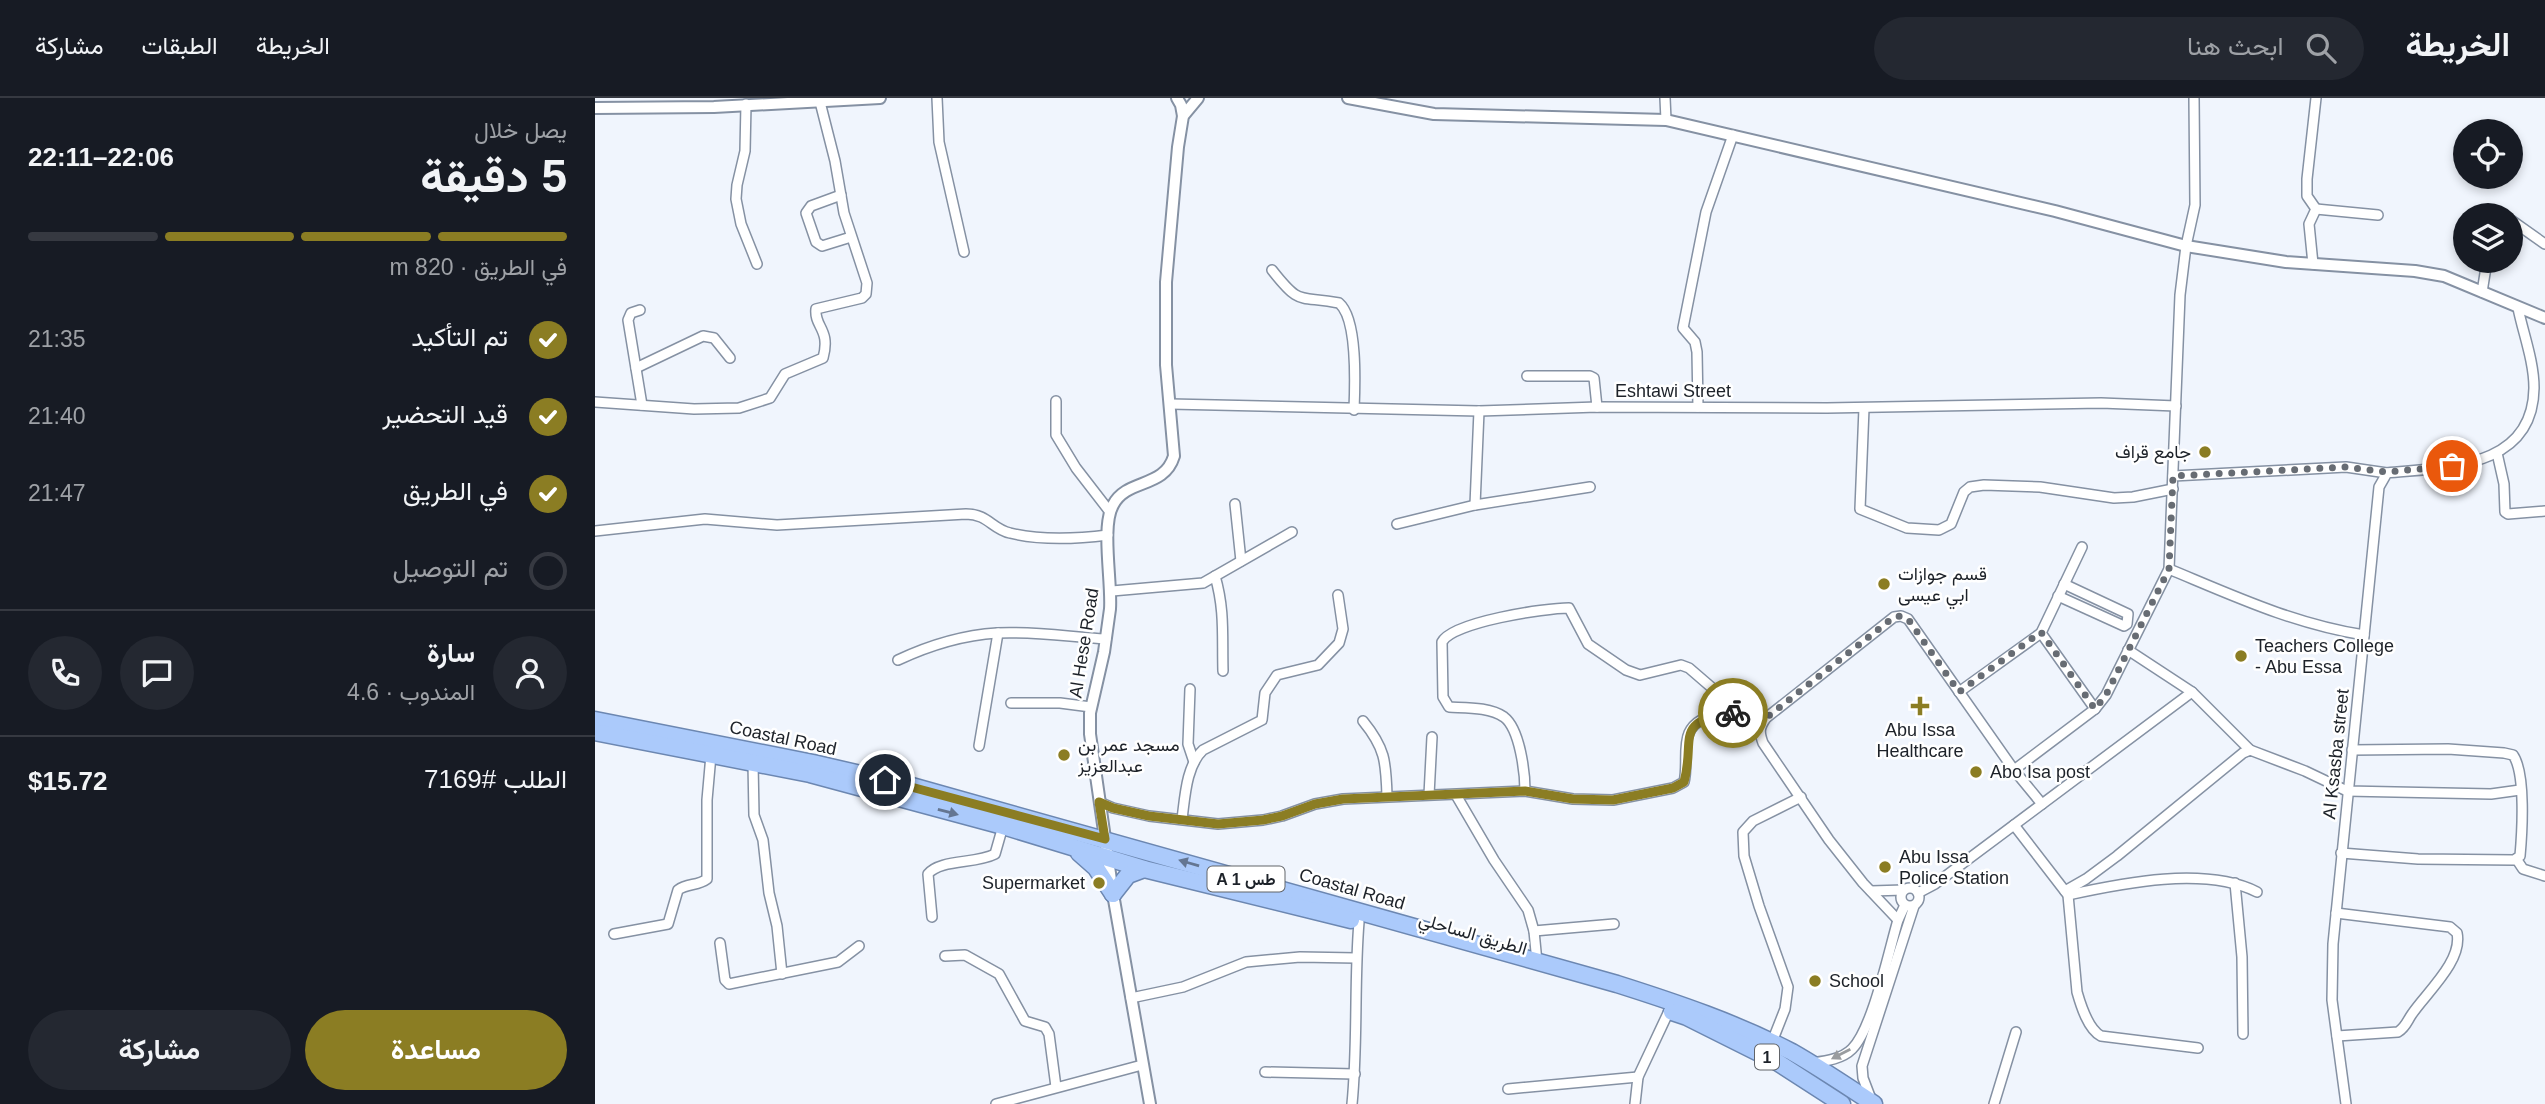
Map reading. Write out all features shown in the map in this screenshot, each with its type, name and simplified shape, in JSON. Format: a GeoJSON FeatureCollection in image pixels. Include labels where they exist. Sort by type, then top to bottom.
{"type":"FeatureCollection","features":[{"type":"Feature","properties":{"kind":"highway","name":"Coastal Road"},"geometry":{"type":"LineString","coordinates":[[595,720],[862,774],[1105,839],[1689,1006],[1773,1042],[1811,1063],[1873,1104]]}},
{"type":"Feature","properties":{"kind":"highway","name":"الطريق الساحلي"},"geometry":{"type":"LineString","coordinates":[[595,732],[810,774],[1003,826],[1144,869],[1359,922],[1687,1017]]}},
{"type":"Feature","properties":{"kind":"highway"},"geometry":{"type":"LineString","coordinates":[[1072,849],[1096,868],[1113,894]]}},
{"type":"Feature","properties":{"kind":"highway"},"geometry":{"type":"LineString","coordinates":[[1113,894],[1128,875],[1144,869]]}},
{"type":"Feature","properties":{"kind":"highway","name":"1"},"geometry":{"type":"LineString","coordinates":[[1687,1017],[1777,1062],[1842,1104]]}},
{"type":"Feature","properties":{"kind":"street"},"geometry":{"type":"LineString","coordinates":[[595,108],[622,103],[714,107],[880,98]]}},
{"type":"Feature","properties":{"kind":"street"},"geometry":{"type":"LineString","coordinates":[[937,98],[941,151],[964,252]]}},
{"type":"Feature","properties":{"kind":"street"},"geometry":{"type":"LineString","coordinates":[[1110,512],[1113,504],[1125,492],[1148,483],[1170,469],[1175,446],[1165,334],[1174,171],[1183,116],[1177,98]]}},
{"type":"Feature","properties":{"kind":"street"},"geometry":{"type":"LineString","coordinates":[[1183,116],[1198,98]]}},
{"type":"Feature","properties":{"kind":"street"},"geometry":{"type":"LineString","coordinates":[[1353,98],[1434,114],[1666,120],[2055,211],[2186,246],[2313,264],[2444,276],[2544,315]]}},
{"type":"Feature","properties":{"kind":"street"},"geometry":{"type":"LineString","coordinates":[[1665,98],[1666,120]]}},
{"type":"Feature","properties":{"kind":"street"},"geometry":{"type":"LineString","coordinates":[[2014,770],[2095,709],[2106,695],[2169,569],[2180,295],[2196,192],[2194,98]]}},
{"type":"Feature","properties":{"kind":"street"},"geometry":{"type":"LineString","coordinates":[[2316,98],[2307,196],[2316,209],[2378,215]]}},
{"type":"Feature","properties":{"kind":"street"},"geometry":{"type":"LineString","coordinates":[[595,402],[694,409],[739,408],[770,398],[786,374],[823,358],[825,332],[816,318],[816,309],[862,298],[866,294],[867,284],[851,237],[820,102]]}},
{"type":"Feature","properties":{"kind":"street"},"geometry":{"type":"LineString","coordinates":[[746,104],[745,151],[736,199],[741,224],[757,264]]}},
{"type":"Feature","properties":{"kind":"street"},"geometry":{"type":"LineString","coordinates":[[1698,407],[1697,352],[1695,342],[1683,328],[1706,212],[1733,135]]}},
{"type":"Feature","properties":{"kind":"street"},"geometry":{"type":"LineString","coordinates":[[841,195],[811,206],[806,213],[816,242],[822,246],[851,237]]}},
{"type":"Feature","properties":{"kind":"street"},"geometry":{"type":"LineString","coordinates":[[2313,264],[2309,224],[2316,209]]}},
{"type":"Feature","properties":{"kind":"street"},"geometry":{"type":"LineString","coordinates":[[2523,228],[2545,244]]}},
{"type":"Feature","properties":{"kind":"street"},"geometry":{"type":"LineString","coordinates":[[1272,270],[1296,297],[1339,303],[1343,306],[1349,320],[1356,362],[1355,410]]}},
{"type":"Feature","properties":{"kind":"street"},"geometry":{"type":"LineString","coordinates":[[2482,292],[2485,273]]}},
{"type":"Feature","properties":{"kind":"street"},"geometry":{"type":"LineString","coordinates":[[2173,476],[2346,467],[2387,472],[2483,460],[2497,453],[2522,429],[2529,416],[2533,396],[2533,373],[2518,307]]}},
{"type":"Feature","properties":{"kind":"street"},"geometry":{"type":"LineString","coordinates":[[640,310],[631,313],[628,320],[642,405]]}},
{"type":"Feature","properties":{"kind":"street"},"geometry":{"type":"LineString","coordinates":[[636,368],[703,336],[714,338],[730,358]]}},
{"type":"Feature","properties":{"kind":"street"},"geometry":{"type":"LineString","coordinates":[[1527,376],[1590,376],[1594,378],[1596,386],[1597,407]]}},
{"type":"Feature","properties":{"kind":"street"},"geometry":{"type":"LineString","coordinates":[[1056,401],[1056,435],[1076,468],[1110,512]]}},
{"type":"Feature","properties":{"kind":"street","name":"Eshtawi Street"},"geometry":{"type":"LineString","coordinates":[[1170,404],[1479,411],[1597,407],[1864,408],[2101,403],[2176,406]]}},
{"type":"Feature","properties":{"kind":"street"},"geometry":{"type":"LineString","coordinates":[[1864,408],[1860,509],[1907,528],[1939,530],[1947,527],[1956,516],[1964,492],[1970,487],[2040,487],[2114,498],[2173,489]]}},
{"type":"Feature","properties":{"kind":"street"},"geometry":{"type":"LineString","coordinates":[[1475,505],[1479,411]]}},
{"type":"Feature","properties":{"kind":"street"},"geometry":{"type":"LineString","coordinates":[[2497,453],[2504,484],[2505,512],[2545,511]]}},
{"type":"Feature","properties":{"kind":"street","name":"Al Ksasba street"},"geometry":{"type":"LineString","coordinates":[[2346,1104],[2332,1000],[2336,913],[2379,487],[2387,472]]}},
{"type":"Feature","properties":{"kind":"street"},"geometry":{"type":"LineString","coordinates":[[1397,524],[1475,505],[1590,487]]}},
{"type":"Feature","properties":{"kind":"street"},"geometry":{"type":"LineString","coordinates":[[1234,504],[1241,561]]}},
{"type":"Feature","properties":{"kind":"street","name":"Al Hese Road"},"geometry":{"type":"LineString","coordinates":[[1110,512],[1108,535],[1112,591],[1106,639],[1091,707],[1091,746],[1113,894],[1150,1104]]}},
{"type":"Feature","properties":{"kind":"street"},"geometry":{"type":"LineString","coordinates":[[595,531],[705,519],[777,525],[966,514],[982,516],[1012,534],[1055,539],[1108,535]]}},
{"type":"Feature","properties":{"kind":"street"},"geometry":{"type":"LineString","coordinates":[[1112,591],[1203,583],[1292,532]]}},
{"type":"Feature","properties":{"kind":"street"},"geometry":{"type":"LineString","coordinates":[[1959,692],[2041,632],[2082,547]]}},
{"type":"Feature","properties":{"kind":"street"},"geometry":{"type":"LineString","coordinates":[[2169,569],[2289,617],[2325,629],[2364,635]]}},
{"type":"Feature","properties":{"kind":"street"},"geometry":{"type":"LineString","coordinates":[[1215,576],[1222,600],[1224,621],[1223,671]]}},
{"type":"Feature","properties":{"kind":"street"},"geometry":{"type":"LineString","coordinates":[[2058,596],[2127,624],[2128,614],[2064,584]]}},
{"type":"Feature","properties":{"kind":"street"},"geometry":{"type":"LineString","coordinates":[[1182,819],[1194,762],[1203,750],[1262,720],[1265,693],[1276,675],[1318,665],[1339,643],[1343,629],[1338,594]]}},
{"type":"Feature","properties":{"kind":"street"},"geometry":{"type":"LineString","coordinates":[[1525,791],[1522,759],[1511,726],[1505,718],[1472,708],[1449,706],[1443,697],[1442,642],[1445,635],[1457,629],[1509,615],[1550,608],[1569,608],[1574,612],[1588,644],[1626,670],[1640,675],[1681,665],[1689,668],[1718,693],[1766,718]]}},
{"type":"Feature","properties":{"kind":"street"},"geometry":{"type":"LineString","coordinates":[[1898,920],[1829,840],[1763,743],[1759,732],[1766,718],[1894,617],[1901,616],[1908,619],[2014,770],[2042,804]]}},
{"type":"Feature","properties":{"kind":"street"},"geometry":{"type":"LineString","coordinates":[[2041,632],[2095,709]]}},
{"type":"Feature","properties":{"kind":"street"},"geometry":{"type":"LineString","coordinates":[[979,746],[998,633]]}},
{"type":"Feature","properties":{"kind":"street"},"geometry":{"type":"LineString","coordinates":[[898,660],[925,648],[998,633],[1106,639]]}},
{"type":"Feature","properties":{"kind":"street"},"geometry":{"type":"LineString","coordinates":[[2127,650],[2192,692],[2250,750],[2347,791],[2491,794],[2520,790]]}},
{"type":"Feature","properties":{"kind":"street"},"geometry":{"type":"LineString","coordinates":[[1190,689],[1188,744],[1194,762]]}},
{"type":"Feature","properties":{"kind":"street"},"geometry":{"type":"LineString","coordinates":[[1918,893],[1935,884],[2192,692]]}},
{"type":"Feature","properties":{"kind":"street"},"geometry":{"type":"LineString","coordinates":[[1011,704],[1060,703],[1091,707]]}},
{"type":"Feature","properties":{"kind":"street"},"geometry":{"type":"LineString","coordinates":[[1099,802],[1123,811],[1218,824],[1263,820],[1315,804],[1387,796],[1525,791],[1573,799],[1613,800],[1673,788],[1684,782],[1689,734],[1695,725],[1712,716],[1738,712],[1766,718]]}},
{"type":"Feature","properties":{"kind":"street"},"geometry":{"type":"LineString","coordinates":[[1363,721],[1377,739],[1386,766],[1387,796]]}},
{"type":"Feature","properties":{"kind":"street"},"geometry":{"type":"LineString","coordinates":[[1429,795],[1432,737]]}},
{"type":"Feature","properties":{"kind":"street"},"geometry":{"type":"LineString","coordinates":[[2352,750],[2448,749],[2513,755],[2518,765],[2523,807],[2522,841],[2517,860]]}},
{"type":"Feature","properties":{"kind":"street"},"geometry":{"type":"LineString","coordinates":[[2066,893],[2242,753],[2250,750]]}},
{"type":"Feature","properties":{"kind":"street"},"geometry":{"type":"LineString","coordinates":[[614,934],[668,924],[678,890],[707,879],[707,800],[711,755]]}},
{"type":"Feature","properties":{"kind":"street"},"geometry":{"type":"LineString","coordinates":[[753,763],[754,815],[763,840],[769,893],[778,926],[782,974]]}},
{"type":"Feature","properties":{"kind":"street"},"geometry":{"type":"LineString","coordinates":[[1456,795],[1494,860],[1528,910],[1534,931],[1537,962]]}},
{"type":"Feature","properties":{"kind":"street"},"geometry":{"type":"LineString","coordinates":[[1773,1042],[1786,1009],[1788,987],[1744,856],[1743,832],[1753,821],[1801,797]]}},
{"type":"Feature","properties":{"kind":"street"},"geometry":{"type":"LineString","coordinates":[[2014,825],[2066,893],[2077,992],[2096,1033],[2101,1036],[2198,1048]]}},
{"type":"Feature","properties":{"kind":"street"},"geometry":{"type":"LineString","coordinates":[[932,916],[928,874],[936,868],[982,860],[995,854],[1003,826]]}},
{"type":"Feature","properties":{"kind":"street"},"geometry":{"type":"LineString","coordinates":[[2341,853],[2417,859],[2517,860]]}},
{"type":"Feature","properties":{"kind":"street"},"geometry":{"type":"LineString","coordinates":[[2517,860],[2523,869],[2545,876]]}},
{"type":"Feature","properties":{"kind":"street"},"geometry":{"type":"LineString","coordinates":[[2066,893],[2191,878],[2235,884],[2257,892]]}},
{"type":"Feature","properties":{"kind":"street"},"geometry":{"type":"LineString","coordinates":[[2235,884],[2242,957],[2243,1034]]}},
{"type":"Feature","properties":{"kind":"street"},"geometry":{"type":"LineString","coordinates":[[1871,891],[1912,888],[1918,893],[1919,900],[1886,906]]}},
{"type":"Feature","properties":{"kind":"street"},"geometry":{"type":"LineString","coordinates":[[1873,1104],[1863,1078],[1862,1066],[1907,904],[1901,895],[1904,890]]}},
{"type":"Feature","properties":{"kind":"street"},"geometry":{"type":"LineString","coordinates":[[1811,1063],[1838,1057],[1850,1051],[1858,1042],[1870,1016],[1898,920],[1907,904]]}},
{"type":"Feature","properties":{"kind":"street"},"geometry":{"type":"LineString","coordinates":[[2336,913],[2450,927],[2459,938],[2453,957],[2404,1028],[2399,1032],[2336,1037]]}},
{"type":"Feature","properties":{"kind":"street"},"geometry":{"type":"LineString","coordinates":[[1352,1104],[1359,922]]}},
{"type":"Feature","properties":{"kind":"street"},"geometry":{"type":"LineString","coordinates":[[1534,931],[1614,925]]}},
{"type":"Feature","properties":{"kind":"street"},"geometry":{"type":"LineString","coordinates":[[720,943],[725,980],[729,984],[838,962],[859,946]]}},
{"type":"Feature","properties":{"kind":"street"},"geometry":{"type":"LineString","coordinates":[[945,956],[965,955],[999,974],[1025,1021],[1045,1027],[1049,1034],[1056,1087]]}},
{"type":"Feature","properties":{"kind":"street"},"geometry":{"type":"LineString","coordinates":[[1131,999],[1182,987],[1246,962],[1280,958],[1356,958]]}},
{"type":"Feature","properties":{"kind":"street"},"geometry":{"type":"LineString","coordinates":[[1635,1104],[1638,1077],[1669,1011]]}},
{"type":"Feature","properties":{"kind":"street"},"geometry":{"type":"LineString","coordinates":[[1994,1104],[2016,1032]]}},
{"type":"Feature","properties":{"kind":"street"},"geometry":{"type":"LineString","coordinates":[[996,1104],[1142,1065]]}},
{"type":"Feature","properties":{"kind":"street"},"geometry":{"type":"LineString","coordinates":[[1265,1072],[1355,1074]]}},
{"type":"Feature","properties":{"kind":"street"},"geometry":{"type":"LineString","coordinates":[[1508,1089],[1638,1077]]}},
{"type":"Feature","properties":{"kind":"way so far"},"geometry":{"type":"LineString","coordinates":[[1733,713],[1766,718],[1894,617],[1901,616],[1908,619],[1959,692],[2041,632],[2095,709],[2106,695],[2169,569],[2173,476],[2346,467],[2387,472],[2452,466]]}},
{"type":"Feature","properties":{"kind":"place","name":"جامع قراف"},"geometry":{"type":"Point","coordinates":[2205,452]}},
{"type":"Feature","properties":{"kind":"place","name":"قسم جوازات ابي عيسى"},"geometry":{"type":"Point","coordinates":[1884,584]}},
{"type":"Feature","properties":{"kind":"place","name":"Teachers College - Abu Essa"},"geometry":{"type":"Point","coordinates":[2241,656]}},
{"type":"Feature","properties":{"kind":"place","name":"Abu Issa Healthcare"},"geometry":{"type":"Point","coordinates":[1920,706]}},
{"type":"Feature","properties":{"kind":"place","name":"مسجد عمر بن عبدالعزيز"},"geometry":{"type":"Point","coordinates":[1064,755]}},
{"type":"Feature","properties":{"kind":"place","name":"Abo Isa post"},"geometry":{"type":"Point","coordinates":[1976,772]}},
{"type":"Feature","properties":{"kind":"place","name":"Abu Issa Police Station"},"geometry":{"type":"Point","coordinates":[1885,867]}},
{"type":"Feature","properties":{"kind":"place","name":"Supermarket"},"geometry":{"type":"Point","coordinates":[1099,883]}},
{"type":"Feature","properties":{"kind":"place","name":"School"},"geometry":{"type":"Point","coordinates":[1815,981]}},
{"type":"Feature","properties":{"kind":"route"},"geometry":{"type":"LineString","coordinates":[[885,780],[1105,839],[1099,802],[1149,816],[1218,824],[1263,820],[1315,804],[1343,799],[1387,796],[1525,791],[1573,799],[1613,800],[1673,788],[1684,782],[1687,742],[1695,725],[1712,716],[1733,713]]}}]}
